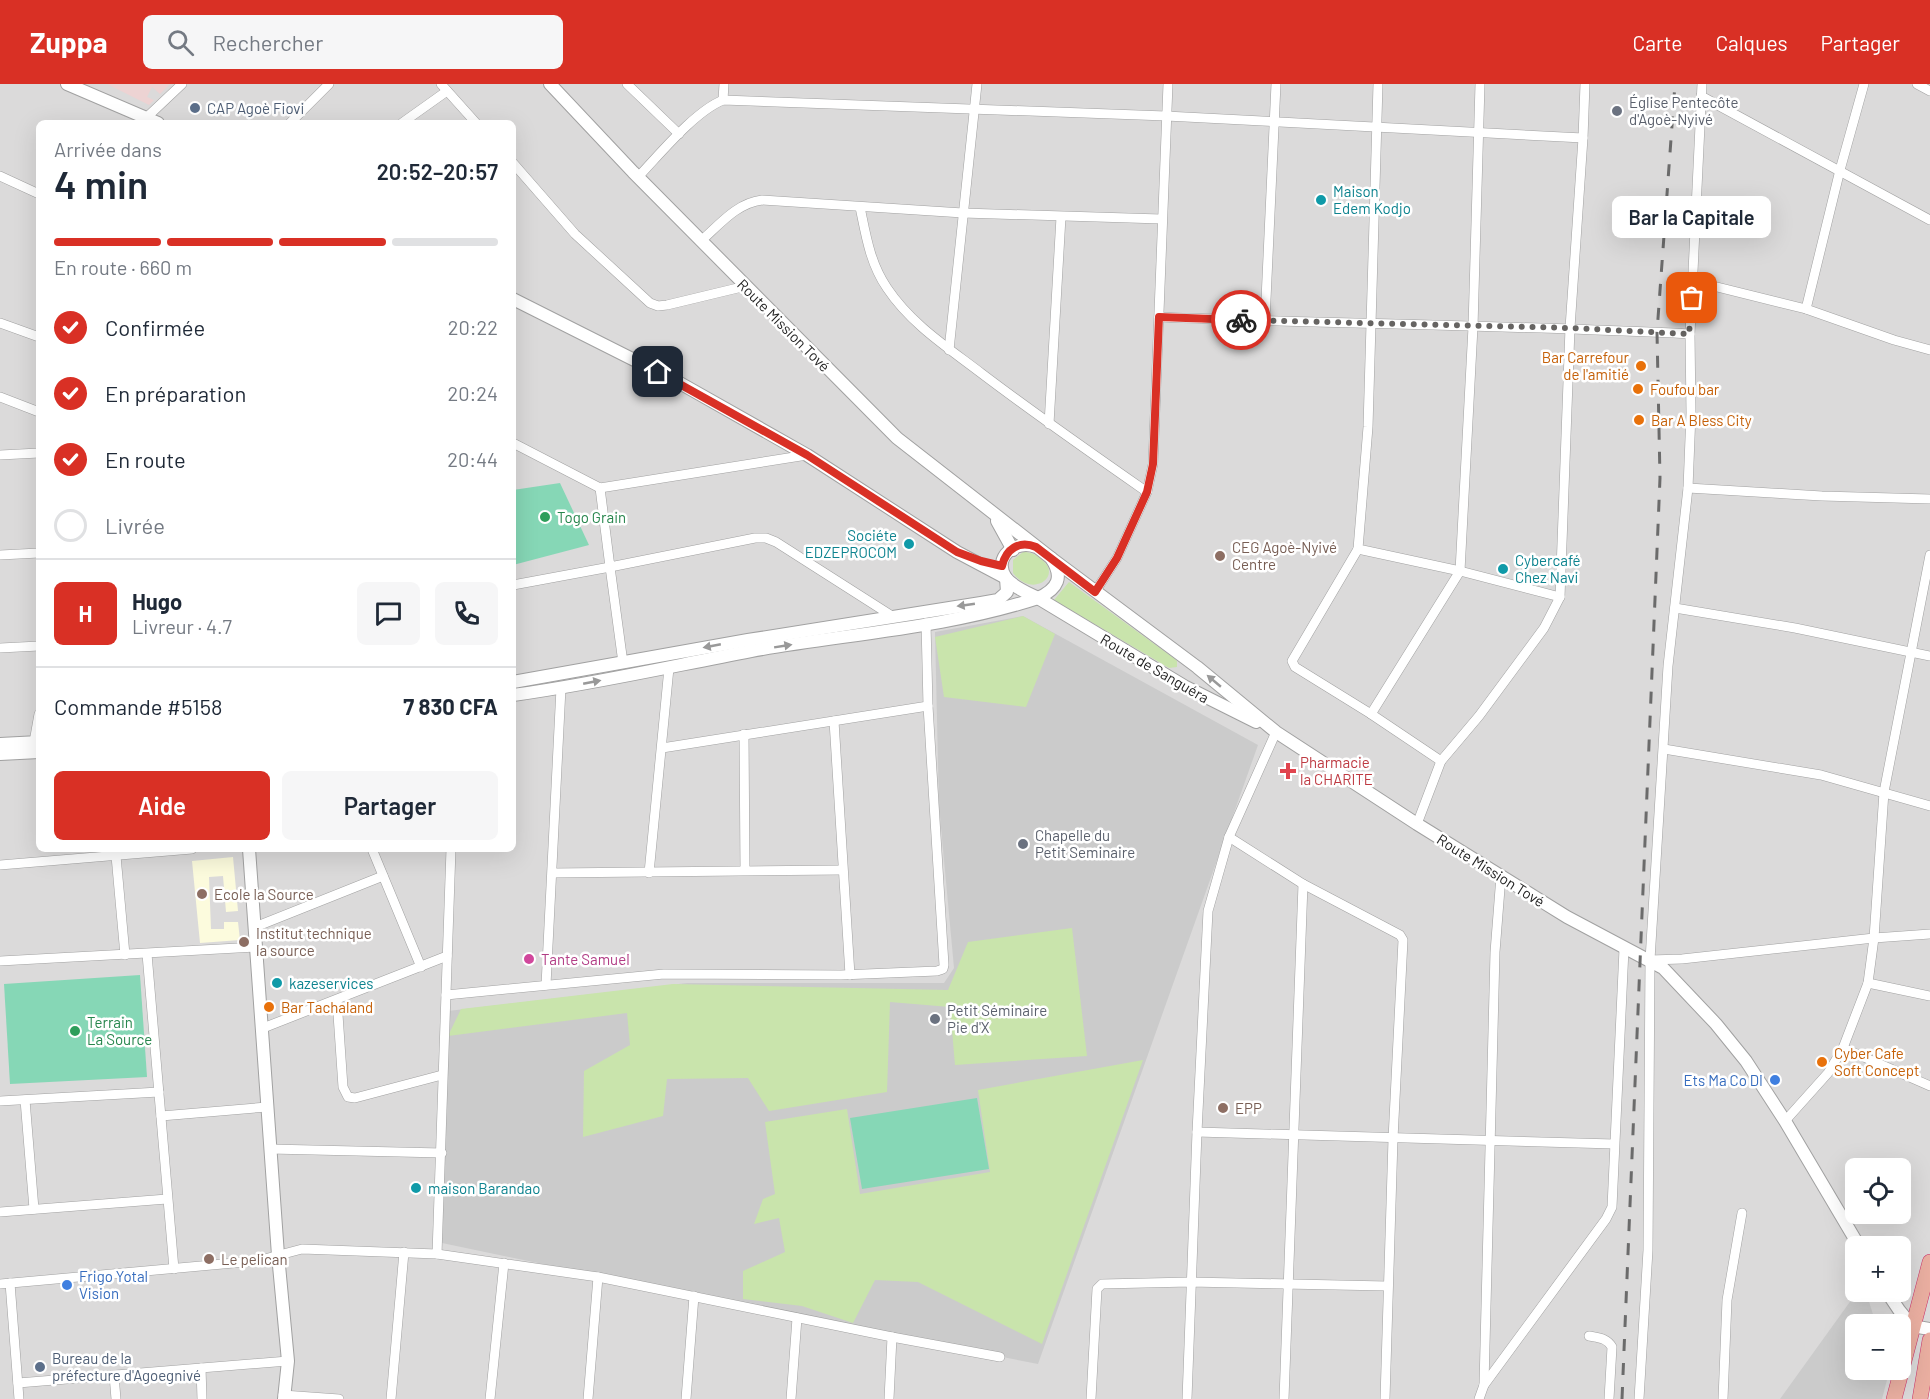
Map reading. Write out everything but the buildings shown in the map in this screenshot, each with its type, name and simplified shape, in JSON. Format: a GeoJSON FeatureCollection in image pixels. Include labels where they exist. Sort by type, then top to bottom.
{"type":"FeatureCollection","features":[{"type":"Feature","properties":{"kind":"highway"},"geometry":{"type":"LineString","coordinates":[[1894,1399],[1930,1262]]}},
{"type":"Feature","properties":{"kind":"highway"},"geometry":{"type":"LineString","coordinates":[[1920,1399],[1930,1340]]}},
{"type":"Feature","properties":{"kind":"street"},"geometry":{"type":"LineString","coordinates":[[67,84],[152,120],[182,84]]}},
{"type":"Feature","properties":{"kind":"street"},"geometry":{"type":"LineString","coordinates":[[293,120],[328,84]]}},
{"type":"Feature","properties":{"kind":"street","name":"Route Mission Tové"},"geometry":{"type":"LineString","coordinates":[[550,84],[638,177],[897,438],[988,507],[1036,547],[1197,667],[1275,732],[1501,876],[1624,949],[1650,960],[1675,978],[1746,1061],[1785,1121],[1853,1236]]}},
{"type":"Feature","properties":{"kind":"street"},"geometry":{"type":"LineString","coordinates":[[627,84],[679,134]]}},
{"type":"Feature","properties":{"kind":"street"},"geometry":{"type":"LineString","coordinates":[[723,100],[724,84]]}},
{"type":"Feature","properties":{"kind":"street"},"geometry":{"type":"LineString","coordinates":[[949,350],[977,84]]}},
{"type":"Feature","properties":{"kind":"street"},"geometry":{"type":"LineString","coordinates":[[1095,592],[1117,558],[1147,492],[1153,464],[1167,84]]}},
{"type":"Feature","properties":{"kind":"street"},"geometry":{"type":"LineString","coordinates":[[1265,321],[1276,84]]}},
{"type":"Feature","properties":{"kind":"street"},"geometry":{"type":"LineString","coordinates":[[1378,84],[1368,427],[1358,549],[1292,661],[1295,667],[1441,761]]}},
{"type":"Feature","properties":{"kind":"street"},"geometry":{"type":"LineString","coordinates":[[1371,714],[1460,571],[1473,327],[1480,84]]}},
{"type":"Feature","properties":{"kind":"street"},"geometry":{"type":"LineString","coordinates":[[1417,824],[1441,761],[1479,716],[1544,628],[1560,597],[1570,328],[1585,84]]}},
{"type":"Feature","properties":{"kind":"street"},"geometry":{"type":"LineString","coordinates":[[1639,1399],[1648,1250],[1647,1095],[1650,960],[1667,675],[1688,488],[1689,334],[1701,84]]}},
{"type":"Feature","properties":{"kind":"street"},"geometry":{"type":"LineString","coordinates":[[1806,309],[1864,84]]}},
{"type":"Feature","properties":{"kind":"street"},"geometry":{"type":"LineString","coordinates":[[1917,84],[1930,92]]}},
{"type":"Feature","properties":{"kind":"street"},"geometry":{"type":"LineString","coordinates":[[406,120],[444,87],[473,120]]}},
{"type":"Feature","properties":{"kind":"street"},"geometry":{"type":"LineString","coordinates":[[1701,96],[1930,220]]}},
{"type":"Feature","properties":{"kind":"street"},"geometry":{"type":"LineString","coordinates":[[638,177],[679,134],[723,100],[1166,116],[1583,138]]}},
{"type":"Feature","properties":{"kind":"street"},"geometry":{"type":"LineString","coordinates":[[516,166],[575,234],[650,303],[658,306],[667,305],[746,286]]}},
{"type":"Feature","properties":{"kind":"street"},"geometry":{"type":"LineString","coordinates":[[0,176],[36,193]]}},
{"type":"Feature","properties":{"kind":"street"},"geometry":{"type":"LineString","coordinates":[[702,240],[741,206],[762,200],[963,213],[1161,219]]}},
{"type":"Feature","properties":{"kind":"street"},"geometry":{"type":"LineString","coordinates":[[860,207],[869,255],[885,287],[904,311],[949,350],[1049,424],[1147,492]]}},
{"type":"Feature","properties":{"kind":"street"},"geometry":{"type":"LineString","coordinates":[[1049,424],[1062,217]]}},
{"type":"Feature","properties":{"kind":"street"},"geometry":{"type":"LineString","coordinates":[[1693,281],[1806,309],[1894,340],[1930,350]]}},
{"type":"Feature","properties":{"kind":"street"},"geometry":{"type":"LineString","coordinates":[[516,301],[678,382],[807,455],[957,552],[1006,578]]}},
{"type":"Feature","properties":{"kind":"street"},"geometry":{"type":"LineString","coordinates":[[1159,317],[1570,328],[1689,334]]}},
{"type":"Feature","properties":{"kind":"street"},"geometry":{"type":"LineString","coordinates":[[0,323],[36,336]]}},
{"type":"Feature","properties":{"kind":"street"},"geometry":{"type":"LineString","coordinates":[[0,398],[36,411]]}},
{"type":"Feature","properties":{"kind":"street"},"geometry":{"type":"LineString","coordinates":[[516,445],[600,488],[807,455]]}},
{"type":"Feature","properties":{"kind":"street"},"geometry":{"type":"LineString","coordinates":[[0,454],[36,453]]}},
{"type":"Feature","properties":{"kind":"street"},"geometry":{"type":"LineString","coordinates":[[600,488],[626,676]]}},
{"type":"Feature","properties":{"kind":"street"},"geometry":{"type":"LineString","coordinates":[[1688,488],[1822,496],[1930,499]]}},
{"type":"Feature","properties":{"kind":"street"},"geometry":{"type":"LineString","coordinates":[[957,552],[1002,566],[1010,550],[1013,550],[1008,537],[988,507]]}},
{"type":"Feature","properties":{"kind":"street"},"geometry":{"type":"LineString","coordinates":[[516,584],[755,538],[766,538],[776,542],[892,616]]}},
{"type":"Feature","properties":{"kind":"street"},"geometry":{"type":"LineString","coordinates":[[1010,550],[1023,544],[1036,547]]}},
{"type":"Feature","properties":{"kind":"street"},"geometry":{"type":"LineString","coordinates":[[1358,549],[1460,571],[1560,597]]}},
{"type":"Feature","properties":{"kind":"street"},"geometry":{"type":"LineString","coordinates":[[0,555],[36,553]]}},
{"type":"Feature","properties":{"kind":"street"},"geometry":{"type":"LineString","coordinates":[[1785,1121],[1828,1073],[1843,1048],[1868,983],[1874,938],[1884,792],[1928,577],[1930,555]]}},
{"type":"Feature","properties":{"kind":"street"},"geometry":{"type":"LineString","coordinates":[[516,695],[669,668],[750,651],[982,614],[1050,593],[1057,583],[1057,569],[1051,558]]}},
{"type":"Feature","properties":{"kind":"street"},"geometry":{"type":"LineString","coordinates":[[516,681],[748,640],[998,600],[1007,592],[1004,561]]}},
{"type":"Feature","properties":{"kind":"street","name":"Route de Sanguéra"},"geometry":{"type":"LineString","coordinates":[[1006,578],[1014,585],[1184,686],[1275,732]]}},
{"type":"Feature","properties":{"kind":"street"},"geometry":{"type":"LineString","coordinates":[[1675,608],[1795,628],[1930,656]]}},
{"type":"Feature","properties":{"kind":"street"},"geometry":{"type":"LineString","coordinates":[[446,995],[664,974],[850,975],[943,969],[928,706],[926,623]]}},
{"type":"Feature","properties":{"kind":"street"},"geometry":{"type":"LineString","coordinates":[[0,648],[36,646]]}},
{"type":"Feature","properties":{"kind":"street"},"geometry":{"type":"LineString","coordinates":[[1184,686],[1197,667]]}},
{"type":"Feature","properties":{"kind":"street"},"geometry":{"type":"LineString","coordinates":[[648,873],[669,668]]}},
{"type":"Feature","properties":{"kind":"street"},"geometry":{"type":"LineString","coordinates":[[546,985],[561,688]]}},
{"type":"Feature","properties":{"kind":"street"},"geometry":{"type":"LineString","coordinates":[[662,748],[928,706]]}},
{"type":"Feature","properties":{"kind":"street"},"geometry":{"type":"LineString","coordinates":[[834,721],[850,975]]}},
{"type":"Feature","properties":{"kind":"street"},"geometry":{"type":"LineString","coordinates":[[1187,1399],[1190,1282],[1208,910],[1229,837],[1275,732]]}},
{"type":"Feature","properties":{"kind":"street"},"geometry":{"type":"LineString","coordinates":[[744,735],[745,870]]}},
{"type":"Feature","properties":{"kind":"street"},"geometry":{"type":"LineString","coordinates":[[0,744],[36,745]]}},
{"type":"Feature","properties":{"kind":"street"},"geometry":{"type":"LineString","coordinates":[[0,754],[36,745]]}},
{"type":"Feature","properties":{"kind":"street"},"geometry":{"type":"LineString","coordinates":[[1664,749],[1821,775],[1930,806]]}},
{"type":"Feature","properties":{"kind":"street"},"geometry":{"type":"LineString","coordinates":[[1229,837],[1303,884],[1400,935],[1403,940],[1384,1399]]}},
{"type":"Feature","properties":{"kind":"street"},"geometry":{"type":"LineString","coordinates":[[56,852],[58,861]]}},
{"type":"Feature","properties":{"kind":"street"},"geometry":{"type":"LineString","coordinates":[[0,865],[159,852]]}},
{"type":"Feature","properties":{"kind":"street"},"geometry":{"type":"LineString","coordinates":[[249,852],[278,1255],[288,1361],[284,1397],[339,1399]]}},
{"type":"Feature","properties":{"kind":"street"},"geometry":{"type":"LineString","coordinates":[[373,852],[421,967]]}},
{"type":"Feature","properties":{"kind":"street"},"geometry":{"type":"LineString","coordinates":[[437,1254],[451,852]]}},
{"type":"Feature","properties":{"kind":"street"},"geometry":{"type":"LineString","coordinates":[[116,856],[125,955]]}},
{"type":"Feature","properties":{"kind":"street"},"geometry":{"type":"LineString","coordinates":[[553,873],[842,870]]}},
{"type":"Feature","properties":{"kind":"street"},"geometry":{"type":"LineString","coordinates":[[255,927],[383,876]]}},
{"type":"Feature","properties":{"kind":"street"},"geometry":{"type":"LineString","coordinates":[[1479,1399],[1484,1384],[1495,952],[1501,876]]}},
{"type":"Feature","properties":{"kind":"street"},"geometry":{"type":"LineString","coordinates":[[1284,1399],[1303,884]]}},
{"type":"Feature","properties":{"kind":"street"},"geometry":{"type":"LineString","coordinates":[[1650,960],[1682,959],[1930,934]]}},
{"type":"Feature","properties":{"kind":"street"},"geometry":{"type":"LineString","coordinates":[[0,961],[257,947]]}},
{"type":"Feature","properties":{"kind":"street"},"geometry":{"type":"LineString","coordinates":[[1484,1384],[1610,1213],[1612,1207],[1624,949]]}},
{"type":"Feature","properties":{"kind":"street"},"geometry":{"type":"LineString","coordinates":[[147,954],[174,1269]]}},
{"type":"Feature","properties":{"kind":"street"},"geometry":{"type":"LineString","coordinates":[[263,1028],[447,956]]}},
{"type":"Feature","properties":{"kind":"street"},"geometry":{"type":"LineString","coordinates":[[1868,983],[1930,996]]}},
{"type":"Feature","properties":{"kind":"street"},"geometry":{"type":"LineString","coordinates":[[337,1000],[343,1087],[348,1097],[355,1098],[442,1075]]}},
{"type":"Feature","properties":{"kind":"street"},"geometry":{"type":"LineString","coordinates":[[1843,1048],[1930,1086]]}},
{"type":"Feature","properties":{"kind":"street"},"geometry":{"type":"LineString","coordinates":[[0,1101],[159,1092]]}},
{"type":"Feature","properties":{"kind":"street"},"geometry":{"type":"LineString","coordinates":[[25,1100],[34,1209]]}},
{"type":"Feature","properties":{"kind":"street"},"geometry":{"type":"LineString","coordinates":[[161,1116],[267,1107]]}},
{"type":"Feature","properties":{"kind":"street"},"geometry":{"type":"LineString","coordinates":[[1197,1132],[1614,1144]]}},
{"type":"Feature","properties":{"kind":"street"},"geometry":{"type":"LineString","coordinates":[[270,1149],[442,1153]]}},
{"type":"Feature","properties":{"kind":"street"},"geometry":{"type":"LineString","coordinates":[[0,1212],[167,1199]]}},
{"type":"Feature","properties":{"kind":"street"},"geometry":{"type":"LineString","coordinates":[[1723,1399],[1727,1300],[1742,1213]]}},
{"type":"Feature","properties":{"kind":"street"},"geometry":{"type":"LineString","coordinates":[[19,1399],[5,1283],[257,1261],[302,1250],[437,1254],[598,1277],[1000,1357]]}},
{"type":"Feature","properties":{"kind":"street"},"geometry":{"type":"LineString","coordinates":[[391,1399],[404,1252]]}},
{"type":"Feature","properties":{"kind":"street"},"geometry":{"type":"LineString","coordinates":[[490,1399],[504,1263]]}},
{"type":"Feature","properties":{"kind":"street"},"geometry":{"type":"LineString","coordinates":[[588,1399],[598,1277]]}},
{"type":"Feature","properties":{"kind":"street"},"geometry":{"type":"LineString","coordinates":[[1091,1399],[1097,1290],[1100,1285],[1190,1282],[1388,1286]]}},
{"type":"Feature","properties":{"kind":"street"},"geometry":{"type":"LineString","coordinates":[[686,1399],[694,1296]]}},
{"type":"Feature","properties":{"kind":"street"},"geometry":{"type":"LineString","coordinates":[[1894,1302],[1912,1326],[1930,1329]]}},
{"type":"Feature","properties":{"kind":"street"},"geometry":{"type":"LineString","coordinates":[[791,1399],[797,1318]]}},
{"type":"Feature","properties":{"kind":"street"},"geometry":{"type":"LineString","coordinates":[[1589,1336],[1602,1338],[1612,1347],[1609,1399]]}},
{"type":"Feature","properties":{"kind":"street"},"geometry":{"type":"LineString","coordinates":[[889,1399],[892,1337]]}},
{"type":"Feature","properties":{"kind":"street"},"geometry":{"type":"LineString","coordinates":[[18,1383],[288,1361]]}},
{"type":"Feature","properties":{"kind":"street"},"geometry":{"type":"LineString","coordinates":[[201,1368],[202,1399]]}},
{"type":"Feature","properties":{"kind":"street"},"geometry":{"type":"LineString","coordinates":[[114,1375],[116,1399]]}},
{"type":"Feature","properties":{"kind":"shaded area"},"geometry":{"type":"Polygon","coordinates":[[[0,84],[1930,84],[1930,1343],[1920,1399],[0,1399],[0,84]]]}},
{"type":"Feature","properties":{"kind":"shaded area"},"geometry":{"type":"Polygon","coordinates":[[[107,84],[170,84],[160,94],[152,87],[147,97],[154,100],[149,105],[107,84]]]}},
{"type":"Feature","properties":{"kind":"shaded area","name":"Petit Séminaire Pie d'X"},"geometry":{"type":"Polygon","coordinates":[[[1023,616],[1258,745],[1038,1364],[442,1243],[448,1011],[687,983],[944,983],[954,968],[939,806],[935,632],[1023,616]]]}},
{"type":"Feature","properties":{"kind":"shaded area","name":"Ecole la Source"},"geometry":{"type":"Polygon","coordinates":[[[233,857],[238,911],[226,912],[223,876],[209,877],[211,929],[224,929],[224,922],[238,922],[240,940],[200,943],[192,861],[233,857]]]}},
{"type":"Feature","properties":{"kind":"shaded area"},"geometry":{"type":"Polygon","coordinates":[[[1850,1302],[1869,1302],[1873,1314],[1845,1314],[1845,1380],[1887,1380],[1882,1399],[1780,1399],[1850,1302]]]}},
{"type":"Feature","properties":{"kind":"green space","name":"Togo Grain"},"geometry":{"type":"Polygon","coordinates":[[[560,483],[589,545],[516,564],[516,490],[560,483]]]}},
{"type":"Feature","properties":{"kind":"green space"},"geometry":{"type":"Polygon","coordinates":[[[1023,552],[1035,555],[1047,566],[1049,572],[1043,582],[1029,584],[1021,581],[1013,573],[1013,560],[1023,552]]]}},
{"type":"Feature","properties":{"kind":"green space"},"geometry":{"type":"Polygon","coordinates":[[[1069,582],[1175,659],[1177,667],[1169,668],[1054,600],[1069,582]]]}},
{"type":"Feature","properties":{"kind":"green space"},"geometry":{"type":"Polygon","coordinates":[[[1023,616],[1055,634],[1026,707],[944,697],[935,637],[1023,616]]]}},
{"type":"Feature","properties":{"kind":"green space"},"geometry":{"type":"Polygon","coordinates":[[[1072,928],[1087,1056],[955,1065],[950,1007],[890,1002],[887,1092],[769,1111],[748,1078],[667,1079],[663,1116],[583,1137],[584,1071],[630,1045],[627,1013],[448,1036],[461,1009],[673,984],[948,990],[968,942],[1072,928]]]}},
{"type":"Feature","properties":{"kind":"green space","name":"Terrain La Source"},"geometry":{"type":"Polygon","coordinates":[[[140,975],[147,1077],[10,1084],[4,984],[140,975]]]}},
{"type":"Feature","properties":{"kind":"green space"},"geometry":{"type":"Polygon","coordinates":[[[1143,1060],[1042,1344],[918,1282],[875,1280],[853,1323],[802,1306],[743,1299],[743,1271],[785,1252],[779,1218],[754,1224],[763,1199],[775,1194],[765,1122],[847,1109],[860,1194],[990,1172],[978,1090],[1143,1060]]]}},
{"type":"Feature","properties":{"kind":"green space"},"geometry":{"type":"Polygon","coordinates":[[[977,1098],[989,1169],[862,1189],[850,1118],[977,1098]]]}},
{"type":"Feature","properties":{"kind":"railway"},"geometry":{"type":"LineString","coordinates":[[1622,1399],[1660,478],[1657,332],[1675,84]]}},
{"type":"Feature","properties":{"kind":"way so far"},"geometry":{"type":"LineString","coordinates":[[1241,320],[1570,328],[1689,334],[1692,298]]}},
{"type":"Feature","properties":{"kind":"place","name":"CAP Agoè Fiovi"},"geometry":{"type":"Point","coordinates":[195,108]}},
{"type":"Feature","properties":{"kind":"place","name":"Église Pentecôte d'Agoè-Nyivé"},"geometry":{"type":"Point","coordinates":[1617,111]}},
{"type":"Feature","properties":{"kind":"place","name":"Maison Edem Kodjo"},"geometry":{"type":"Point","coordinates":[1321,200]}},
{"type":"Feature","properties":{"kind":"place","name":"Bar la Capitale"},"geometry":{"type":"Point","coordinates":[1692,298]}},
{"type":"Feature","properties":{"kind":"place","name":"Bar Carrefour de l'amitié"},"geometry":{"type":"Point","coordinates":[1641,366]}},
{"type":"Feature","properties":{"kind":"place","name":"Foufou bar"},"geometry":{"type":"Point","coordinates":[1638,389]}},
{"type":"Feature","properties":{"kind":"place","name":"Bar A Bless City"},"geometry":{"type":"Point","coordinates":[1639,420]}},
{"type":"Feature","properties":{"kind":"place","name":"Togo Grain"},"geometry":{"type":"Point","coordinates":[545,517]}},
{"type":"Feature","properties":{"kind":"place","name":"Sociéte EDZEPROCOM"},"geometry":{"type":"Point","coordinates":[909,544]}},
{"type":"Feature","properties":{"kind":"place","name":"CEG Agoè-Nyivé Centre"},"geometry":{"type":"Point","coordinates":[1220,556]}},
{"type":"Feature","properties":{"kind":"place","name":"Cybercafé Chez Navi"},"geometry":{"type":"Point","coordinates":[1503,569]}},
{"type":"Feature","properties":{"kind":"place","name":"Pharmacie la CHARITE"},"geometry":{"type":"Point","coordinates":[1288,771]}},
{"type":"Feature","properties":{"kind":"place","name":"Chapelle du Petit Seminaire"},"geometry":{"type":"Point","coordinates":[1023,844]}},
{"type":"Feature","properties":{"kind":"place","name":"Ecole la Source"},"geometry":{"type":"Point","coordinates":[202,894]}},
{"type":"Feature","properties":{"kind":"place","name":"Institut technique la source"},"geometry":{"type":"Point","coordinates":[244,942]}},
{"type":"Feature","properties":{"kind":"place","name":"Tante Samuel"},"geometry":{"type":"Point","coordinates":[529,959]}},
{"type":"Feature","properties":{"kind":"place","name":"kazeservices"},"geometry":{"type":"Point","coordinates":[277,983]}},
{"type":"Feature","properties":{"kind":"place","name":"Bar Tachaland"},"geometry":{"type":"Point","coordinates":[269,1007]}},
{"type":"Feature","properties":{"kind":"place","name":"Petit Séminaire Pie d'X"},"geometry":{"type":"Point","coordinates":[935,1019]}},
{"type":"Feature","properties":{"kind":"place","name":"Terrain La Source"},"geometry":{"type":"Point","coordinates":[75,1031]}},
{"type":"Feature","properties":{"kind":"place","name":"Cyber Cafe Soft Concept"},"geometry":{"type":"Point","coordinates":[1822,1062]}},
{"type":"Feature","properties":{"kind":"place","name":"Ets Ma Co DI"},"geometry":{"type":"Point","coordinates":[1775,1080]}},
{"type":"Feature","properties":{"kind":"place","name":"EPP"},"geometry":{"type":"Point","coordinates":[1223,1108]}},
{"type":"Feature","properties":{"kind":"place","name":"maison Barandao"},"geometry":{"type":"Point","coordinates":[416,1188]}},
{"type":"Feature","properties":{"kind":"place","name":"Le pelican"},"geometry":{"type":"Point","coordinates":[209,1259]}},
{"type":"Feature","properties":{"kind":"place","name":"Frigo Yotal Vision"},"geometry":{"type":"Point","coordinates":[67,1285]}},
{"type":"Feature","properties":{"kind":"place","name":"Bureau de la préfecture d'Agoegnivé"},"geometry":{"type":"Point","coordinates":[40,1367]}},
{"type":"Feature","properties":{"kind":"route"},"geometry":{"type":"LineString","coordinates":[[658,372],[807,455],[957,552],[1002,566],[1010,550],[1016,546],[1030,544],[1095,592],[1117,558],[1147,492],[1153,464],[1159,317],[1241,320]]}}]}
